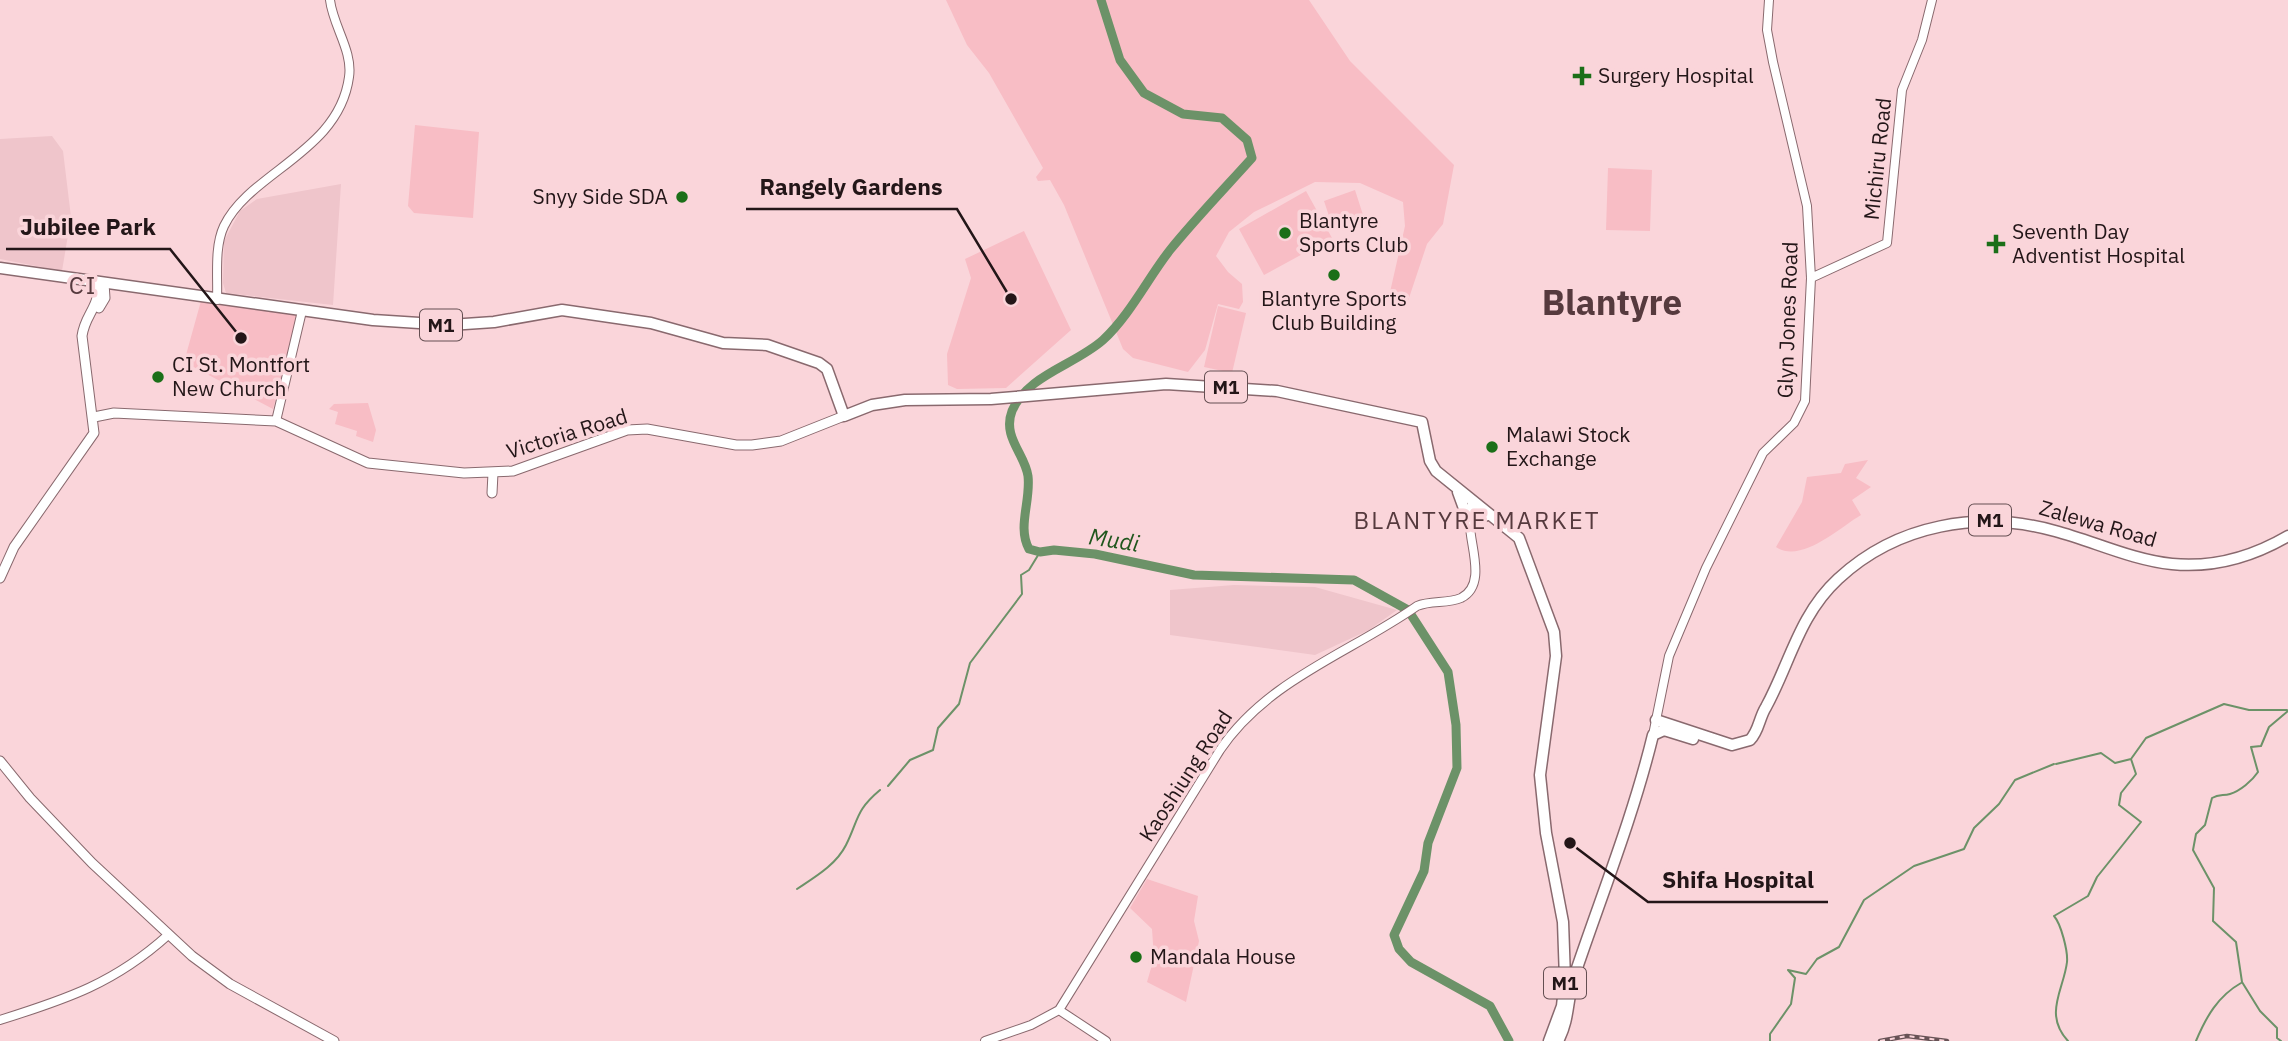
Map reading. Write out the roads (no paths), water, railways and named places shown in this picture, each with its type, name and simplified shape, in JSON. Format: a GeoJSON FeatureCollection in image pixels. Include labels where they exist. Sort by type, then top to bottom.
{"type":"FeatureCollection","features":[{"type":"Feature","properties":{"kind":"highway","name":"M1"},"geometry":{"type":"LineString","coordinates":[[0,268],[302,311],[450,325],[575,310],[651,323],[723,342],[767,345],[824,366],[844,416],[872,405],[898,401],[991,400],[1166,384],[1277,391],[1422,422],[1430,461],[1436,471],[1519,538],[1554,632],[1556,656],[1540,775],[1546,833],[1563,922],[1563,997],[1549,1041]]}},
{"type":"Feature","properties":{"kind":"highway"},"geometry":{"type":"LineString","coordinates":[[1458,491],[1470,525],[1477,518],[1488,515]]}},
{"type":"Feature","properties":{"kind":"highway","name":"Zalewa Road"},"geometry":{"type":"LineString","coordinates":[[1656,720],[1737,746],[1754,736],[1795,639],[1828,590],[1879,550],[1918,531],[1963,522],[2010,521],[2056,531],[2149,559],[2187,565],[2242,558],[2288,536]]}},
{"type":"Feature","properties":{"kind":"highway","name":"Zalewa Road"},"geometry":{"type":"LineString","coordinates":[[1653,735],[1664,730],[1731,752],[1743,752],[1752,747],[1760,735],[1769,702]]}},
{"type":"Feature","properties":{"kind":"highway","name":"M1"},"geometry":{"type":"LineString","coordinates":[[1561,1041],[1573,978],[1638,795],[1653,735]]}},
{"type":"Feature","properties":{"kind":"main road"},"geometry":{"type":"LineString","coordinates":[[0,578],[20,538],[91,439],[94,417],[82,348],[83,328],[89,316],[105,298],[102,283]]}},
{"type":"Feature","properties":{"kind":"main road","name":"Victoria Road"},"geometry":{"type":"LineString","coordinates":[[94,417],[132,413],[276,421],[368,463],[493,473],[529,466],[626,430],[659,430],[736,446],[752,445],[780,441],[844,416]]}},
{"type":"Feature","properties":{"kind":"main road"},"geometry":{"type":"LineString","coordinates":[[492,493],[493,473]]}},
{"type":"Feature","properties":{"kind":"main road"},"geometry":{"type":"LineString","coordinates":[[0,761],[23,791],[92,863],[167,935],[230,984],[334,1041]]}},
{"type":"Feature","properties":{"kind":"street"},"geometry":{"type":"LineString","coordinates":[[217,300],[219,245],[225,225],[243,201],[311,145],[335,111],[345,90],[349,79],[348,57],[333,17],[330,0]]}},
{"type":"Feature","properties":{"kind":"street","name":"Glyn Jones Road"},"geometry":{"type":"LineString","coordinates":[[1653,735],[1669,656],[1706,568],[1763,453],[1794,423],[1805,401],[1811,278],[1806,195],[1776,77],[1768,30],[1769,0]]}},
{"type":"Feature","properties":{"kind":"street","name":"Michiru Road"},"geometry":{"type":"LineString","coordinates":[[1811,278],[1887,243],[1902,90],[1922,40],[1932,0]]}},
{"type":"Feature","properties":{"kind":"street"},"geometry":{"type":"LineString","coordinates":[[276,421],[302,311]]}},
{"type":"Feature","properties":{"kind":"street","name":"Kaoshiung Road"},"geometry":{"type":"LineString","coordinates":[[1059,1010],[1235,728],[1248,712],[1278,690],[1417,606],[1432,601],[1459,599],[1470,590],[1475,565],[1470,525],[1472,502]]}},
{"type":"Feature","properties":{"kind":"street"},"geometry":{"type":"LineString","coordinates":[[0,1020],[66,997],[119,974],[167,935]]}},
{"type":"Feature","properties":{"kind":"street"},"geometry":{"type":"LineString","coordinates":[[985,1041],[1031,1025],[1059,1010],[1106,1041]]}},
{"type":"Feature","properties":{"kind":"waterway","name":"Mudi"},"geometry":{"type":"LineString","coordinates":[[1101,0],[1120,60],[1144,93],[1183,114],[1222,118],[1247,140],[1252,158],[1170,250],[1113,330],[1092,349],[1040,379],[1019,399],[1012,411],[1010,429],[1028,476],[1024,532],[1029,549],[1040,552],[1054,550],[1095,554],[1194,575],[1354,580],[1408,610],[1448,672],[1456,725],[1457,768],[1428,843],[1424,871],[1394,935],[1399,949],[1411,962],[1490,1006],[1509,1041]]}},
{"type":"Feature","properties":{"kind":"waterway"},"geometry":{"type":"LineString","coordinates":[[888,786],[910,760],[933,750],[938,728],[959,704],[970,663],[1022,594],[1021,575],[1029,570],[1040,552]]}},
{"type":"Feature","properties":{"kind":"waterway"},"geometry":{"type":"LineString","coordinates":[[2056,764],[2101,753],[2115,763],[2131,759],[2146,738],[2224,704],[2249,710],[2287,710]]}},
{"type":"Feature","properties":{"kind":"waterway"},"geometry":{"type":"LineString","coordinates":[[2281,1041],[2277,1038],[2277,1028],[2260,1011],[2242,982],[2236,942],[2213,921],[2214,888],[2193,850],[2196,834],[2205,825],[2212,798],[2238,791],[2258,772],[2251,747],[2261,746],[2269,727],[2288,711]]}},
{"type":"Feature","properties":{"kind":"waterway"},"geometry":{"type":"LineString","coordinates":[[2068,1041],[2057,1021],[2057,1001],[2067,957],[2061,931],[2054,916],[2088,896],[2097,877],[2141,822],[2119,805],[2121,793],[2136,774],[2131,759]]}},
{"type":"Feature","properties":{"kind":"waterway"},"geometry":{"type":"LineString","coordinates":[[1770,1041],[1770,1034],[1791,1004],[1795,978],[1788,970],[1806,974],[1817,959],[1839,947],[1864,900],[1914,866],[1964,849],[1974,828],[1999,804],[2015,780],[2054,764]]}},
{"type":"Feature","properties":{"kind":"waterway"},"geometry":{"type":"LineString","coordinates":[[797,889],[837,859],[858,816],[880,790]]}},
{"type":"Feature","properties":{"kind":"waterway"},"geometry":{"type":"LineString","coordinates":[[2196,1041],[2214,1008],[2226,994],[2241,983]]}},
{"type":"Feature","properties":{"kind":"railway"},"geometry":{"type":"LineString","coordinates":[[1880,1041],[1907,1036],[1947,1041]]}},
{"type":"Feature","properties":{"kind":"place","name":"Surgery Hospital"},"geometry":{"type":"Point","coordinates":[1582,76]}},
{"type":"Feature","properties":{"kind":"place","name":"Snyy Side SDA"},"geometry":{"type":"Point","coordinates":[682,197]}},
{"type":"Feature","properties":{"kind":"place","name":"Blantyre Sports Club"},"geometry":{"type":"Point","coordinates":[1285,233]}},
{"type":"Feature","properties":{"kind":"place","name":"Seventh Day Adventist Hospital"},"geometry":{"type":"Point","coordinates":[1996,244]}},
{"type":"Feature","properties":{"kind":"place","name":"Blantyre Sports Club Building"},"geometry":{"type":"Point","coordinates":[1334,275]}},
{"type":"Feature","properties":{"kind":"place","name":"Rangely Gardens"},"geometry":{"type":"Point","coordinates":[1011,299]}},
{"type":"Feature","properties":{"kind":"place","name":"Jubilee Park"},"geometry":{"type":"Point","coordinates":[241,338]}},
{"type":"Feature","properties":{"kind":"place","name":"CI St. Montfort New Church"},"geometry":{"type":"Point","coordinates":[158,377]}},
{"type":"Feature","properties":{"kind":"place","name":"Malawi Stock Exchange"},"geometry":{"type":"Point","coordinates":[1492,447]}},
{"type":"Feature","properties":{"kind":"place","name":"Shifa Hospital"},"geometry":{"type":"Point","coordinates":[1570,843]}},
{"type":"Feature","properties":{"kind":"place","name":"Mandala House"},"geometry":{"type":"Point","coordinates":[1136,957]}},
{"type":"Feature","properties":{"kind":"district","name":"CI"},"geometry":{"type":"Point","coordinates":[83,286]}},
{"type":"Feature","properties":{"kind":"district","name":"Blantyre"},"geometry":{"type":"Point","coordinates":[1612,303]}},
{"type":"Feature","properties":{"kind":"district","name":"BLANTYRE MARKET"},"geometry":{"type":"Point","coordinates":[1477,521]}}]}
